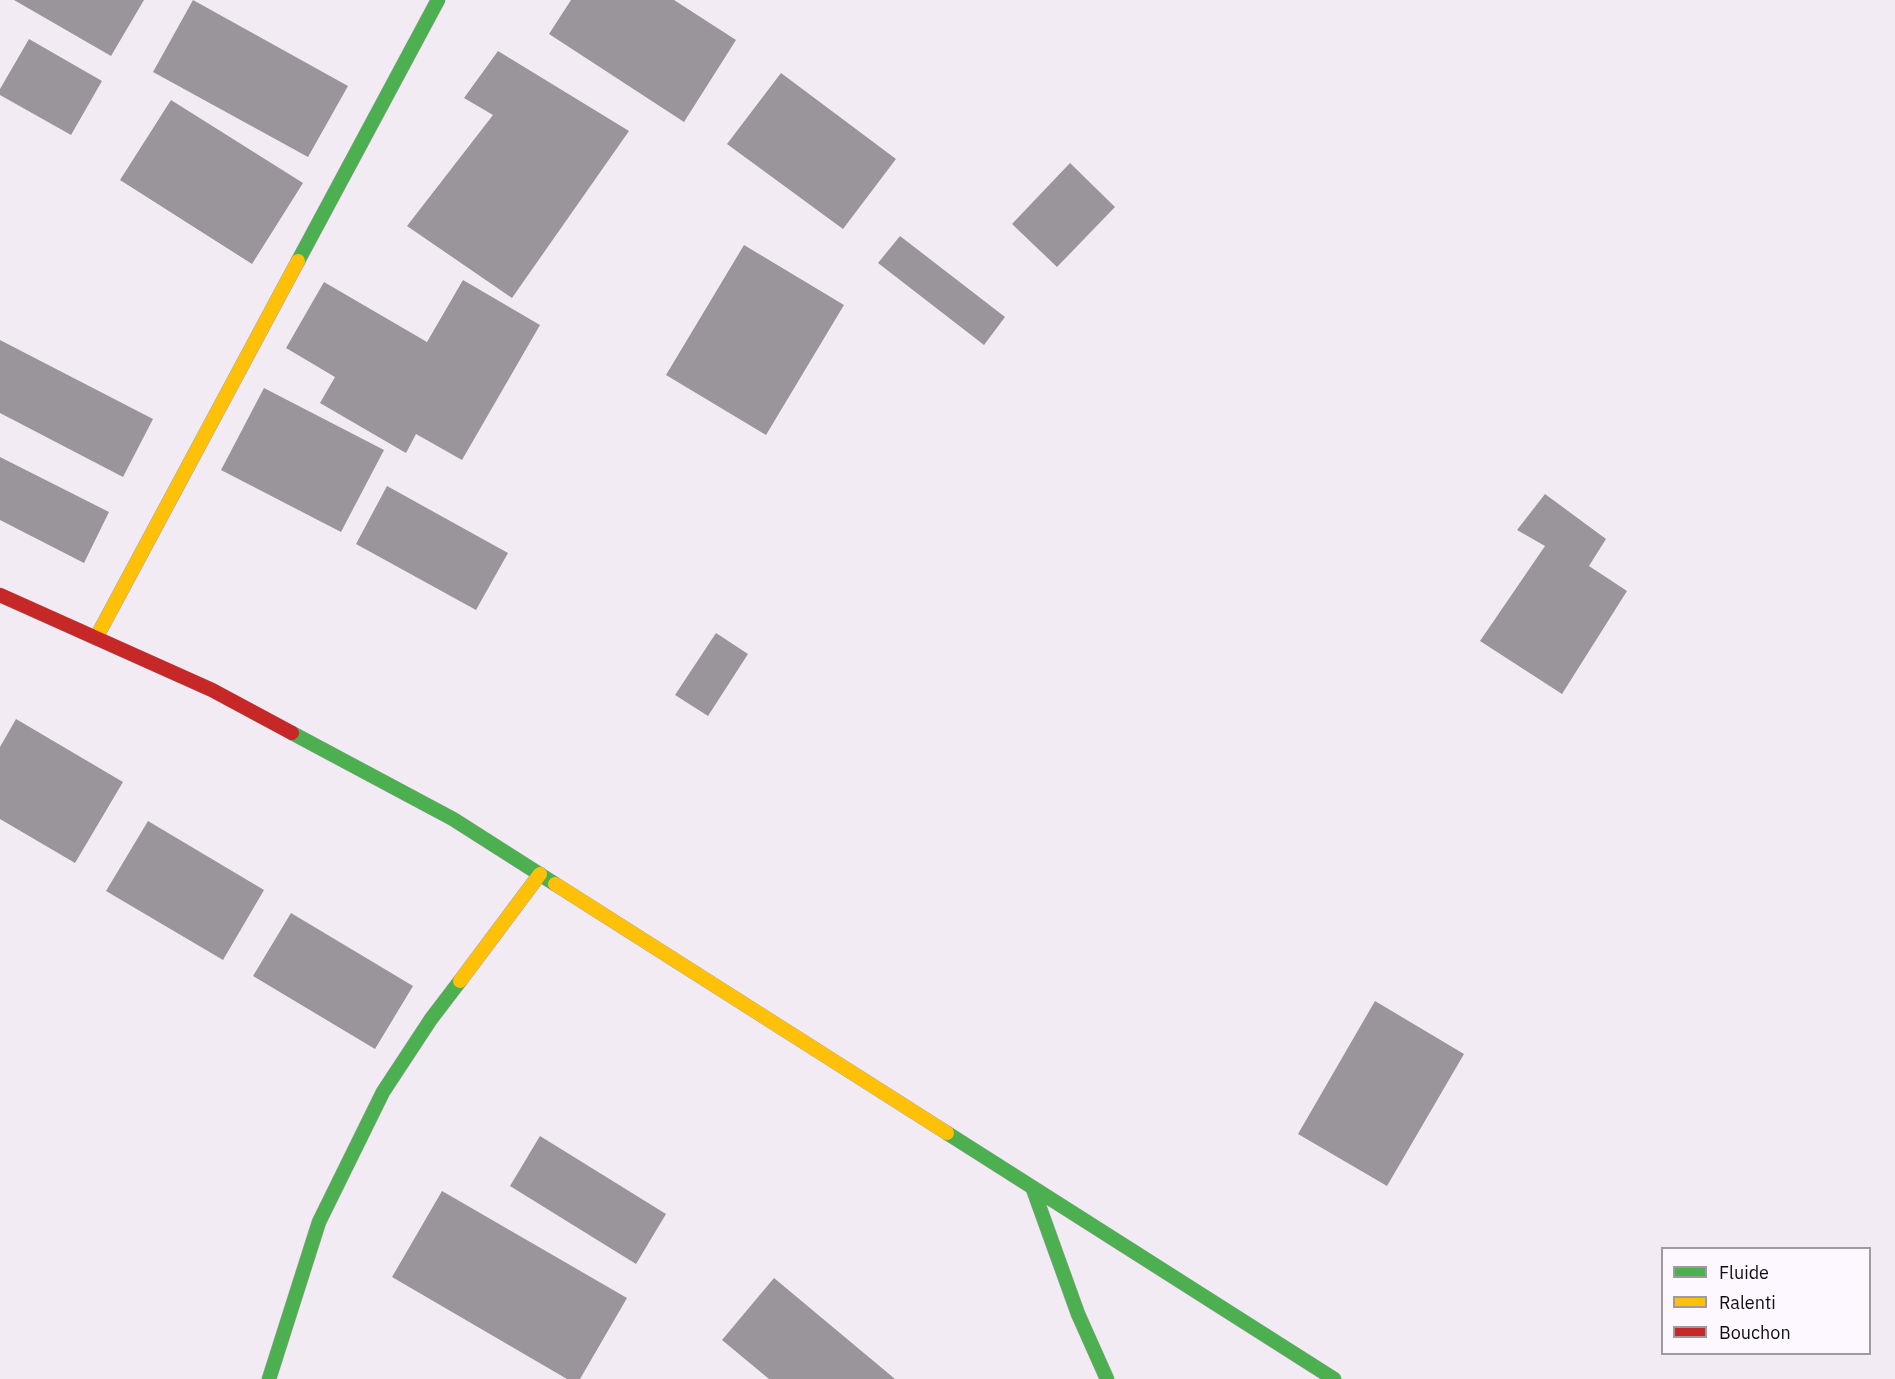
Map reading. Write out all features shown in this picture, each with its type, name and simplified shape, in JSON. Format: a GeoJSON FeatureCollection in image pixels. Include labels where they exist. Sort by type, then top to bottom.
{"type":"FeatureCollection","features":[{"type":"Feature","properties":{"kind":"street"},"geometry":{"type":"LineString","coordinates":[[96,638],[438,0]]}},
{"type":"Feature","properties":{"kind":"street"},"geometry":{"type":"LineString","coordinates":[[0,595],[212,690],[453,819],[1334,1379]]}},
{"type":"Feature","properties":{"kind":"street"},"geometry":{"type":"LineString","coordinates":[[269,1379],[319,1222],[383,1092],[430,1019],[540,874]]}},
{"type":"Feature","properties":{"kind":"street"},"geometry":{"type":"LineString","coordinates":[[1033,1189],[1078,1314],[1107,1379]]}},
{"type":"Feature","properties":{"kind":"building"},"geometry":{"type":"Polygon","coordinates":[[[14,0],[144,0],[111,56],[14,0]]]}},
{"type":"Feature","properties":{"kind":"building"},"geometry":{"type":"Polygon","coordinates":[[[193,0],[348,86],[308,157],[153,72],[193,0]]]}},
{"type":"Feature","properties":{"kind":"building"},"geometry":{"type":"Polygon","coordinates":[[[571,0],[674,0],[736,40],[684,122],[549,34],[571,0]]]}},
{"type":"Feature","properties":{"kind":"building"},"geometry":{"type":"Polygon","coordinates":[[[29,39],[102,81],[71,135],[0,95],[0,89],[29,39]]]}},
{"type":"Feature","properties":{"kind":"building"},"geometry":{"type":"Polygon","coordinates":[[[498,51],[629,131],[512,298],[407,226],[493,115],[464,98],[498,51]]]}},
{"type":"Feature","properties":{"kind":"building"},"geometry":{"type":"Polygon","coordinates":[[[781,73],[896,159],[843,229],[727,144],[781,73]]]}},
{"type":"Feature","properties":{"kind":"building"},"geometry":{"type":"Polygon","coordinates":[[[171,100],[303,183],[252,264],[120,180],[171,100]]]}},
{"type":"Feature","properties":{"kind":"building"},"geometry":{"type":"Polygon","coordinates":[[[1070,163],[1115,207],[1057,267],[1012,224],[1070,163]]]}},
{"type":"Feature","properties":{"kind":"building"},"geometry":{"type":"Polygon","coordinates":[[[900,236],[1005,317],[984,345],[878,263],[900,236]]]}},
{"type":"Feature","properties":{"kind":"building"},"geometry":{"type":"Polygon","coordinates":[[[744,245],[844,305],[766,435],[666,375],[744,245]]]}},
{"type":"Feature","properties":{"kind":"building"},"geometry":{"type":"Polygon","coordinates":[[[463,280],[540,325],[462,460],[416,434],[406,453],[320,403],[335,377],[286,348],[324,282],[427,342],[463,280]]]}},
{"type":"Feature","properties":{"kind":"building"},"geometry":{"type":"Polygon","coordinates":[[[0,340],[153,419],[123,477],[0,413],[0,340]]]}},
{"type":"Feature","properties":{"kind":"building"},"geometry":{"type":"Polygon","coordinates":[[[264,388],[384,450],[341,532],[221,470],[264,388]]]}},
{"type":"Feature","properties":{"kind":"building"},"geometry":{"type":"Polygon","coordinates":[[[0,457],[109,512],[84,563],[0,520],[0,457]]]}},
{"type":"Feature","properties":{"kind":"building"},"geometry":{"type":"Polygon","coordinates":[[[387,486],[508,553],[476,610],[356,544],[387,486]]]}},
{"type":"Feature","properties":{"kind":"building"},"geometry":{"type":"Polygon","coordinates":[[[1545,494],[1606,539],[1589,566],[1627,591],[1562,694],[1480,641],[1545,546],[1517,530],[1545,494]]]}},
{"type":"Feature","properties":{"kind":"building"},"geometry":{"type":"Polygon","coordinates":[[[716,633],[748,654],[708,716],[675,695],[716,633]]]}},
{"type":"Feature","properties":{"kind":"building"},"geometry":{"type":"Polygon","coordinates":[[[16,719],[123,782],[75,863],[0,819],[0,747],[16,719]]]}},
{"type":"Feature","properties":{"kind":"building"},"geometry":{"type":"Polygon","coordinates":[[[148,821],[264,890],[223,960],[106,891],[148,821]]]}},
{"type":"Feature","properties":{"kind":"building"},"geometry":{"type":"Polygon","coordinates":[[[291,913],[413,986],[375,1049],[253,976],[291,913]]]}},
{"type":"Feature","properties":{"kind":"building"},"geometry":{"type":"Polygon","coordinates":[[[1375,1001],[1464,1054],[1387,1186],[1298,1134],[1375,1001]]]}},
{"type":"Feature","properties":{"kind":"building"},"geometry":{"type":"Polygon","coordinates":[[[540,1136],[666,1214],[636,1264],[510,1186],[540,1136]]]}},
{"type":"Feature","properties":{"kind":"building"},"geometry":{"type":"Polygon","coordinates":[[[442,1191],[627,1298],[580,1379],[567,1379],[392,1277],[442,1191]]]}},
{"type":"Feature","properties":{"kind":"building"},"geometry":{"type":"Polygon","coordinates":[[[774,1278],[895,1379],[769,1379],[722,1340],[774,1278]]]}},
{"type":"Feature","properties":{"kind":"traffic: fast"},"geometry":{"type":"LineString","coordinates":[[298,261],[438,0]]}},
{"type":"Feature","properties":{"kind":"traffic: fast"},"geometry":{"type":"LineString","coordinates":[[292,733],[453,819],[555,884]]}},
{"type":"Feature","properties":{"kind":"traffic: fast"},"geometry":{"type":"LineString","coordinates":[[269,1379],[319,1222],[383,1092],[431,1019],[460,981]]}},
{"type":"Feature","properties":{"kind":"traffic: fast"},"geometry":{"type":"LineString","coordinates":[[947,1133],[1334,1379]]}},
{"type":"Feature","properties":{"kind":"traffic: fast"},"geometry":{"type":"LineString","coordinates":[[1033,1189],[1078,1314],[1107,1379]]}},
{"type":"Feature","properties":{"kind":"traffic: slow"},"geometry":{"type":"LineString","coordinates":[[96,638],[298,261]]}},
{"type":"Feature","properties":{"kind":"traffic: slow"},"geometry":{"type":"LineString","coordinates":[[460,981],[540,874]]}},
{"type":"Feature","properties":{"kind":"traffic: slow"},"geometry":{"type":"LineString","coordinates":[[555,884],[947,1133]]}},
{"type":"Feature","properties":{"kind":"traffic: jam"},"geometry":{"type":"LineString","coordinates":[[0,595],[212,690],[292,733]]}}]}
